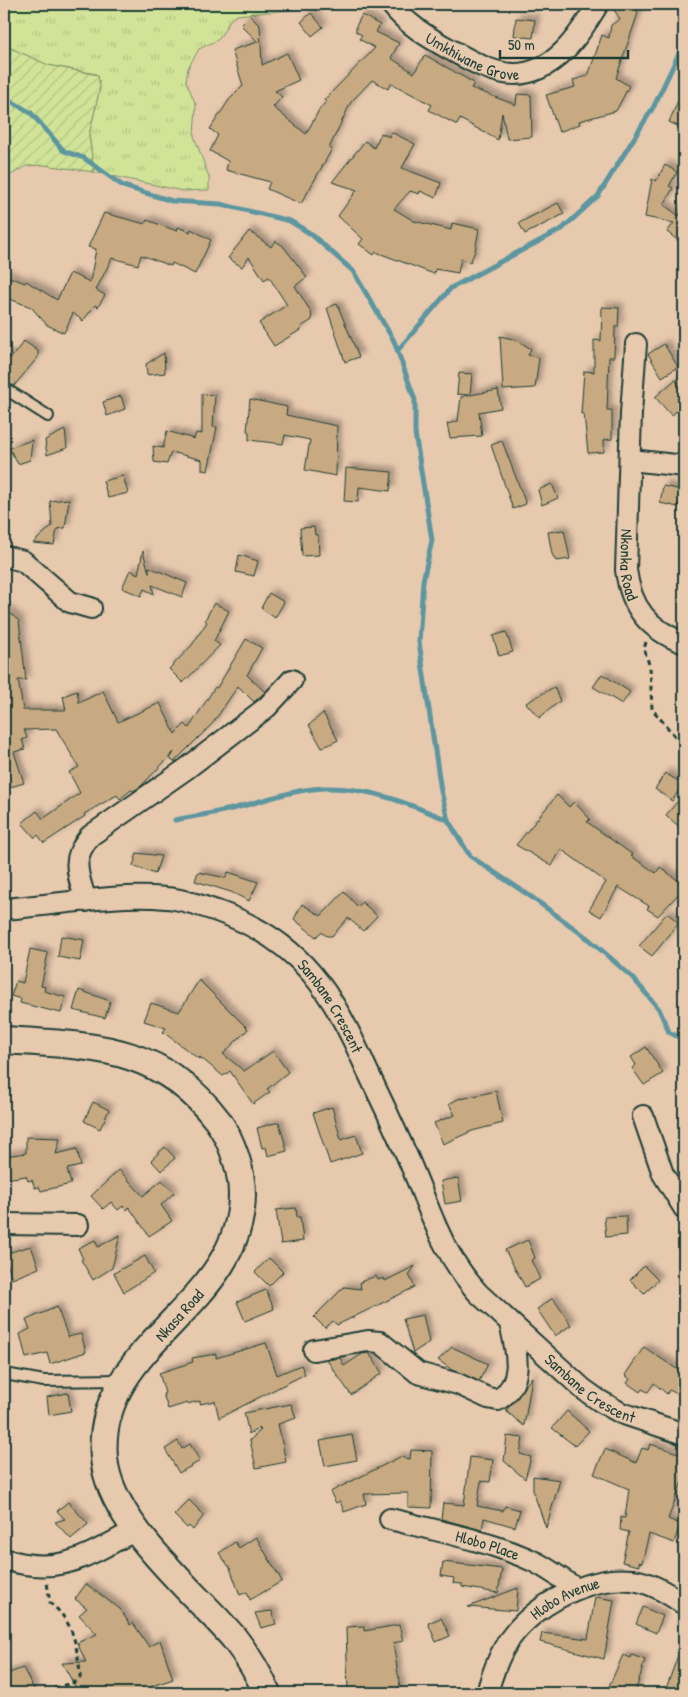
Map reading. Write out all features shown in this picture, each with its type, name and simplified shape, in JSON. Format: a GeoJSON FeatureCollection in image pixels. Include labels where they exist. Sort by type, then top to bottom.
{"type":"FeatureCollection","features":[{"type":"Feature","properties":{"kind":"street","name":"Umkhiwane Grove"},"geometry":{"type":"LineString","coordinates":[[391,4],[398,14],[432,40],[484,66],[501,72],[515,74],[536,68],[567,50],[598,4]]}},
{"type":"Feature","properties":{"kind":"street","name":"Nkonka Road"},"geometry":{"type":"LineString","coordinates":[[636,344],[631,413],[626,570],[628,586],[633,599],[651,624],[664,635],[684,643]]}},
{"type":"Feature","properties":{"kind":"street"},"geometry":{"type":"LineString","coordinates":[[630,460],[684,466]]}},
{"type":"Feature","properties":{"kind":"street"},"geometry":{"type":"LineString","coordinates":[[4,556],[24,561],[70,602],[91,608]]}},
{"type":"Feature","properties":{"kind":"street"},"geometry":{"type":"LineString","coordinates":[[86,901],[76,867],[80,850],[90,836],[186,769],[266,707],[292,680]]}},
{"type":"Feature","properties":{"kind":"street","name":"Sambane Crescent"},"geometry":{"type":"LineString","coordinates":[[4,909],[154,897],[195,904],[245,922],[275,940],[299,959],[329,995],[338,1010],[404,1149],[444,1246],[452,1261],[478,1293],[583,1389],[600,1401],[621,1413],[684,1434]]}},
{"type":"Feature","properties":{"kind":"street","name":"Nkasa Road"},"geometry":{"type":"LineString","coordinates":[[4,1040],[102,1048],[129,1055],[157,1067],[183,1084],[209,1110],[227,1137],[242,1186],[242,1209],[231,1249],[213,1277],[136,1362],[123,1380],[110,1410],[105,1429],[104,1458],[114,1495],[136,1530],[236,1641],[267,1693]]}},
{"type":"Feature","properties":{"kind":"street"},"geometry":{"type":"LineString","coordinates":[[643,1116],[664,1174],[684,1208]]}},
{"type":"Feature","properties":{"kind":"street"},"geometry":{"type":"LineString","coordinates":[[4,1224],[78,1225]]}},
{"type":"Feature","properties":{"kind":"street"},"geometry":{"type":"LineString","coordinates":[[314,1350],[368,1341],[380,1342],[418,1373],[458,1384],[493,1400],[498,1400],[510,1389],[517,1373],[517,1362],[510,1323]]}},
{"type":"Feature","properties":{"kind":"street","name":"Hlobo Place"},"geometry":{"type":"LineString","coordinates":[[390,1519],[522,1557],[535,1562],[577,1589]]}},
{"type":"Feature","properties":{"kind":"street"},"geometry":{"type":"LineString","coordinates":[[4,1559],[28,1566],[46,1567],[76,1560],[136,1530]]}},
{"type":"Feature","properties":{"kind":"street","name":"Hlobo Avenue"},"geometry":{"type":"LineString","coordinates":[[487,1693],[496,1665],[510,1639],[554,1601],[577,1589],[595,1582],[634,1580],[651,1585],[684,1604]]}},
{"type":"Feature","properties":{"kind":"lane"},"geometry":{"type":"LineString","coordinates":[[4,388],[48,416]]}},
{"type":"Feature","properties":{"kind":"lane"},"geometry":{"type":"LineString","coordinates":[[5,1374],[44,1381],[123,1380]]}},
{"type":"Feature","properties":{"kind":"path"},"geometry":{"type":"LineString","coordinates":[[651,624],[644,649],[650,667],[652,708],[684,747]]}},
{"type":"Feature","properties":{"kind":"path"},"geometry":{"type":"LineString","coordinates":[[37,1693],[75,1682],[80,1678],[75,1637],[60,1610],[50,1603],[46,1567]]}},
{"type":"Feature","properties":{"kind":"green space"},"geometry":{"type":"Polygon","coordinates":[[[4,4],[300,4],[290,10],[237,15],[230,20],[219,39],[199,49],[188,68],[186,81],[196,105],[194,136],[209,177],[209,190],[183,191],[94,172],[89,135],[100,88],[96,74],[48,65],[4,45],[4,4]]]}},
{"type":"Feature","properties":{"kind":"green space"},"geometry":{"type":"Polygon","coordinates":[[[4,45],[48,65],[98,75],[100,88],[89,135],[94,172],[44,165],[26,166],[4,179],[4,45]]]}},
{"type":"Feature","properties":{"kind":"building"},"geometry":{"type":"Polygon","coordinates":[[[625,4],[632,4],[638,13],[616,78],[629,86],[616,111],[579,121],[580,124],[559,132],[546,95],[575,87],[573,80],[588,76],[602,35],[609,38],[611,25],[620,19],[614,10],[625,4]]]}},
{"type":"Feature","properties":{"kind":"building"},"geometry":{"type":"Polygon","coordinates":[[[311,13],[323,27],[312,36],[301,22],[311,13]]]}},
{"type":"Feature","properties":{"kind":"building"},"geometry":{"type":"Polygon","coordinates":[[[362,15],[380,25],[376,32],[399,43],[391,58],[414,73],[425,55],[474,83],[471,88],[516,105],[517,94],[531,95],[532,137],[507,139],[502,113],[498,140],[460,119],[457,125],[429,110],[432,105],[391,83],[388,89],[372,80],[351,102],[329,148],[332,149],[301,204],[267,189],[270,182],[226,170],[228,161],[210,151],[218,135],[210,129],[229,100],[243,86],[232,50],[258,42],[241,25],[250,16],[260,26],[262,65],[287,53],[299,80],[275,91],[282,97],[273,107],[306,134],[319,110],[326,102],[324,100],[375,48],[359,39],[362,35],[356,32],[356,26],[362,15]]]}},
{"type":"Feature","properties":{"kind":"building"},"geometry":{"type":"Polygon","coordinates":[[[516,18],[535,20],[533,38],[514,36],[516,18]]]}},
{"type":"Feature","properties":{"kind":"building"},"geometry":{"type":"Polygon","coordinates":[[[684,87],[684,129],[669,122],[684,87]]]}},
{"type":"Feature","properties":{"kind":"building"},"geometry":{"type":"Polygon","coordinates":[[[391,132],[415,144],[402,168],[441,183],[436,198],[420,191],[419,194],[410,191],[394,209],[414,221],[451,230],[452,223],[479,229],[475,251],[470,263],[461,258],[458,273],[435,269],[434,274],[376,252],[374,255],[359,244],[363,239],[338,216],[357,190],[332,182],[365,141],[374,148],[381,133],[389,137],[391,132]]]}},
{"type":"Feature","properties":{"kind":"building"},"geometry":{"type":"Polygon","coordinates":[[[665,165],[677,172],[669,186],[673,188],[664,205],[679,216],[684,209],[684,245],[667,232],[674,223],[645,217],[652,179],[656,181],[665,165]]]}},
{"type":"Feature","properties":{"kind":"building"},"geometry":{"type":"Polygon","coordinates":[[[558,203],[564,214],[525,234],[519,223],[558,203]]]}},
{"type":"Feature","properties":{"kind":"building"},"geometry":{"type":"Polygon","coordinates":[[[104,213],[145,224],[147,220],[177,231],[178,227],[190,232],[191,229],[211,240],[195,274],[172,263],[171,266],[141,255],[138,265],[112,258],[96,290],[105,295],[98,307],[95,305],[83,321],[73,313],[64,333],[47,325],[31,307],[4,297],[4,275],[25,283],[26,281],[57,300],[70,273],[90,282],[96,249],[88,247],[104,213]]]}},
{"type":"Feature","properties":{"kind":"building"},"geometry":{"type":"Polygon","coordinates":[[[249,231],[271,247],[276,241],[283,246],[307,277],[295,286],[311,312],[312,320],[301,327],[302,329],[274,346],[259,323],[287,305],[269,277],[264,280],[249,257],[242,267],[228,258],[249,231]]]}},
{"type":"Feature","properties":{"kind":"building"},"geometry":{"type":"Polygon","coordinates":[[[337,304],[359,357],[345,362],[327,308],[337,304]]]}},
{"type":"Feature","properties":{"kind":"building"},"geometry":{"type":"Polygon","coordinates":[[[602,307],[619,308],[618,327],[615,327],[614,357],[609,357],[607,410],[612,410],[612,439],[604,440],[604,452],[588,453],[584,414],[581,414],[584,371],[594,372],[594,340],[601,341],[602,307]]]}},
{"type":"Feature","properties":{"kind":"building"},"geometry":{"type":"Polygon","coordinates":[[[500,336],[517,340],[531,349],[528,355],[539,358],[535,388],[503,390],[500,336]]]}},
{"type":"Feature","properties":{"kind":"building"},"geometry":{"type":"Polygon","coordinates":[[[24,341],[38,351],[38,357],[14,386],[4,381],[4,352],[11,358],[24,341]]]}},
{"type":"Feature","properties":{"kind":"building"},"geometry":{"type":"Polygon","coordinates":[[[664,344],[678,367],[662,377],[648,354],[664,344]]]}},
{"type":"Feature","properties":{"kind":"building"},"geometry":{"type":"Polygon","coordinates":[[[164,353],[165,373],[147,375],[146,364],[164,353]]]}},
{"type":"Feature","properties":{"kind":"building"},"geometry":{"type":"Polygon","coordinates":[[[459,373],[472,374],[470,395],[498,390],[501,408],[479,412],[482,436],[450,438],[447,424],[458,421],[461,397],[469,395],[457,394],[459,373]]]}},
{"type":"Feature","properties":{"kind":"building"},"geometry":{"type":"Polygon","coordinates":[[[675,380],[684,391],[684,418],[676,411],[672,416],[655,397],[675,380]]]}},
{"type":"Feature","properties":{"kind":"building"},"geometry":{"type":"Polygon","coordinates":[[[202,394],[215,395],[213,427],[217,427],[208,471],[202,470],[202,460],[171,452],[167,464],[154,462],[153,446],[163,448],[167,431],[194,439],[196,433],[202,434],[202,394]]]}},
{"type":"Feature","properties":{"kind":"building"},"geometry":{"type":"Polygon","coordinates":[[[121,396],[125,409],[107,416],[103,402],[121,396]]]}},
{"type":"Feature","properties":{"kind":"building"},"geometry":{"type":"Polygon","coordinates":[[[250,399],[287,407],[286,415],[337,426],[336,476],[305,470],[310,440],[285,435],[283,444],[249,440],[249,432],[247,431],[250,399]]]}},
{"type":"Feature","properties":{"kind":"building"},"geometry":{"type":"Polygon","coordinates":[[[65,430],[67,448],[47,455],[45,440],[65,430]]]}},
{"type":"Feature","properties":{"kind":"building"},"geometry":{"type":"Polygon","coordinates":[[[32,440],[30,460],[18,464],[9,448],[32,440]]]}},
{"type":"Feature","properties":{"kind":"building"},"geometry":{"type":"Polygon","coordinates":[[[502,441],[526,504],[513,509],[491,445],[502,441]]]}},
{"type":"Feature","properties":{"kind":"building"},"geometry":{"type":"Polygon","coordinates":[[[346,468],[392,472],[390,491],[359,487],[358,502],[344,501],[346,468]]]}},
{"type":"Feature","properties":{"kind":"building"},"geometry":{"type":"Polygon","coordinates":[[[123,476],[128,493],[108,498],[103,481],[123,476]]]}},
{"type":"Feature","properties":{"kind":"building"},"geometry":{"type":"Polygon","coordinates":[[[552,484],[558,498],[542,505],[538,490],[552,484]]]}},
{"type":"Feature","properties":{"kind":"building"},"geometry":{"type":"Polygon","coordinates":[[[663,486],[682,490],[678,507],[660,503],[663,486]]]}},
{"type":"Feature","properties":{"kind":"building"},"geometry":{"type":"Polygon","coordinates":[[[69,499],[65,528],[57,529],[54,545],[33,543],[52,526],[50,501],[69,499]]]}},
{"type":"Feature","properties":{"kind":"building"},"geometry":{"type":"Polygon","coordinates":[[[314,527],[315,535],[318,535],[319,555],[302,556],[300,528],[314,527]]]}},
{"type":"Feature","properties":{"kind":"building"},"geometry":{"type":"Polygon","coordinates":[[[564,530],[570,559],[556,561],[552,554],[548,532],[564,530]]]}},
{"type":"Feature","properties":{"kind":"building"},"geometry":{"type":"Polygon","coordinates":[[[143,551],[149,573],[149,567],[187,583],[182,597],[152,585],[154,594],[144,589],[141,596],[122,588],[130,570],[138,574],[143,551]]]}},
{"type":"Feature","properties":{"kind":"building"},"geometry":{"type":"Polygon","coordinates":[[[239,555],[258,561],[254,576],[236,572],[239,555]]]}},
{"type":"Feature","properties":{"kind":"building"},"geometry":{"type":"Polygon","coordinates":[[[269,593],[284,602],[275,618],[261,608],[269,593]]]}},
{"type":"Feature","properties":{"kind":"building"},"geometry":{"type":"Polygon","coordinates":[[[214,603],[229,611],[214,641],[220,645],[183,683],[169,669],[192,645],[207,622],[205,620],[214,603]]]}},
{"type":"Feature","properties":{"kind":"building"},"geometry":{"type":"Polygon","coordinates":[[[4,608],[19,621],[26,680],[18,680],[23,710],[66,710],[63,696],[77,691],[79,703],[103,691],[118,722],[160,703],[175,734],[185,724],[189,728],[215,687],[217,688],[246,639],[262,648],[247,675],[265,692],[254,702],[238,686],[213,723],[174,762],[170,759],[174,752],[140,787],[133,791],[131,790],[120,799],[117,795],[84,814],[85,816],[44,843],[38,835],[35,838],[22,823],[37,811],[43,819],[80,793],[69,772],[79,767],[56,729],[24,730],[27,738],[22,740],[25,749],[14,752],[24,783],[4,789],[4,608]]]}},
{"type":"Feature","properties":{"kind":"building"},"geometry":{"type":"Polygon","coordinates":[[[506,632],[513,652],[499,656],[493,636],[506,632]]]}},
{"type":"Feature","properties":{"kind":"building"},"geometry":{"type":"Polygon","coordinates":[[[602,674],[630,692],[622,704],[593,687],[602,674]]]}},
{"type":"Feature","properties":{"kind":"building"},"geometry":{"type":"Polygon","coordinates":[[[554,687],[560,701],[539,718],[526,703],[554,687]]]}},
{"type":"Feature","properties":{"kind":"building"},"geometry":{"type":"Polygon","coordinates":[[[323,713],[338,740],[322,748],[309,725],[323,713]]]}},
{"type":"Feature","properties":{"kind":"building"},"geometry":{"type":"Polygon","coordinates":[[[665,773],[683,784],[672,801],[655,789],[665,773]]]}},
{"type":"Feature","properties":{"kind":"building"},"geometry":{"type":"Polygon","coordinates":[[[684,794],[684,831],[666,815],[684,794]]]}},
{"type":"Feature","properties":{"kind":"building"},"geometry":{"type":"Polygon","coordinates":[[[557,795],[569,807],[574,802],[590,819],[587,822],[633,855],[631,856],[656,873],[660,867],[684,885],[684,888],[658,916],[647,909],[649,906],[618,887],[601,917],[589,910],[606,882],[561,849],[552,866],[516,845],[557,795]]]}},
{"type":"Feature","properties":{"kind":"building"},"geometry":{"type":"Polygon","coordinates":[[[137,853],[161,856],[155,874],[133,866],[137,853]]]}},
{"type":"Feature","properties":{"kind":"building"},"geometry":{"type":"Polygon","coordinates":[[[198,872],[226,878],[228,872],[258,882],[249,901],[231,892],[195,881],[198,872]]]}},
{"type":"Feature","properties":{"kind":"building"},"geometry":{"type":"Polygon","coordinates":[[[344,892],[358,907],[362,902],[377,916],[363,931],[348,918],[332,936],[327,936],[321,932],[316,937],[294,919],[302,904],[321,916],[344,892]]]}},
{"type":"Feature","properties":{"kind":"building"},"geometry":{"type":"Polygon","coordinates":[[[667,913],[679,923],[652,956],[639,946],[667,913]]]}},
{"type":"Feature","properties":{"kind":"building"},"geometry":{"type":"Polygon","coordinates":[[[61,936],[84,940],[80,961],[58,957],[61,936]]]}},
{"type":"Feature","properties":{"kind":"building"},"geometry":{"type":"Polygon","coordinates":[[[30,949],[48,953],[41,986],[45,987],[44,991],[65,997],[61,1013],[20,1003],[21,999],[11,996],[16,981],[23,983],[30,949]]]}},
{"type":"Feature","properties":{"kind":"building"},"geometry":{"type":"Polygon","coordinates":[[[199,980],[248,1029],[223,1054],[244,1071],[273,1051],[288,1072],[267,1089],[270,1092],[253,1104],[230,1071],[223,1076],[200,1057],[199,1059],[163,1032],[166,1028],[144,1021],[151,1003],[179,1012],[199,980]]]}},
{"type":"Feature","properties":{"kind":"building"},"geometry":{"type":"Polygon","coordinates":[[[79,990],[110,1001],[105,1018],[73,1010],[79,990]]]}},
{"type":"Feature","properties":{"kind":"building"},"geometry":{"type":"Polygon","coordinates":[[[646,1047],[663,1073],[644,1085],[632,1068],[636,1065],[631,1057],[646,1047]]]}},
{"type":"Feature","properties":{"kind":"building"},"geometry":{"type":"Polygon","coordinates":[[[496,1091],[503,1123],[472,1131],[443,1144],[434,1123],[455,1115],[449,1104],[460,1098],[496,1091]]]}},
{"type":"Feature","properties":{"kind":"building"},"geometry":{"type":"Polygon","coordinates":[[[93,1102],[109,1110],[100,1129],[84,1121],[93,1102]]]}},
{"type":"Feature","properties":{"kind":"building"},"geometry":{"type":"Polygon","coordinates":[[[332,1107],[341,1140],[356,1135],[362,1153],[330,1164],[313,1113],[332,1107]]]}},
{"type":"Feature","properties":{"kind":"building"},"geometry":{"type":"Polygon","coordinates":[[[279,1122],[287,1151],[268,1156],[266,1147],[262,1148],[257,1128],[279,1122]]]}},
{"type":"Feature","properties":{"kind":"building"},"geometry":{"type":"Polygon","coordinates":[[[26,1137],[60,1138],[56,1154],[77,1149],[81,1166],[67,1169],[71,1184],[41,1191],[39,1187],[35,1188],[32,1180],[28,1181],[26,1176],[5,1179],[5,1156],[26,1153],[26,1137]]]}},
{"type":"Feature","properties":{"kind":"building"},"geometry":{"type":"Polygon","coordinates":[[[165,1147],[175,1158],[161,1171],[151,1160],[165,1147]]]}},
{"type":"Feature","properties":{"kind":"building"},"geometry":{"type":"Polygon","coordinates":[[[119,1170],[143,1196],[162,1180],[174,1193],[161,1205],[172,1221],[149,1236],[129,1207],[127,1210],[123,1206],[118,1210],[111,1202],[103,1209],[91,1196],[119,1170]]]}},
{"type":"Feature","properties":{"kind":"building"},"geometry":{"type":"Polygon","coordinates":[[[458,1178],[462,1201],[445,1204],[441,1181],[458,1178]]]}},
{"type":"Feature","properties":{"kind":"building"},"geometry":{"type":"Polygon","coordinates":[[[296,1208],[297,1217],[300,1217],[303,1241],[281,1244],[276,1210],[296,1208]]]}},
{"type":"Feature","properties":{"kind":"building"},"geometry":{"type":"Polygon","coordinates":[[[626,1216],[627,1235],[606,1237],[604,1217],[626,1216]]]}},
{"type":"Feature","properties":{"kind":"building"},"geometry":{"type":"Polygon","coordinates":[[[120,1235],[112,1268],[93,1280],[81,1260],[83,1259],[78,1248],[95,1240],[98,1247],[120,1235]]]}},
{"type":"Feature","properties":{"kind":"building"},"geometry":{"type":"Polygon","coordinates":[[[528,1240],[535,1258],[531,1260],[540,1279],[525,1287],[505,1250],[528,1240]]]}},
{"type":"Feature","properties":{"kind":"building"},"geometry":{"type":"Polygon","coordinates":[[[31,1246],[39,1268],[12,1279],[4,1254],[31,1246]]]}},
{"type":"Feature","properties":{"kind":"building"},"geometry":{"type":"Polygon","coordinates":[[[145,1256],[154,1273],[124,1292],[114,1273],[145,1256]]]}},
{"type":"Feature","properties":{"kind":"building"},"geometry":{"type":"Polygon","coordinates":[[[269,1258],[283,1272],[269,1286],[255,1272],[269,1258]]]}},
{"type":"Feature","properties":{"kind":"building"},"geometry":{"type":"Polygon","coordinates":[[[415,1266],[409,1275],[415,1287],[337,1325],[333,1321],[325,1328],[314,1317],[344,1287],[361,1289],[360,1282],[376,1276],[378,1280],[384,1278],[385,1281],[415,1266]]]}},
{"type":"Feature","properties":{"kind":"building"},"geometry":{"type":"Polygon","coordinates":[[[644,1266],[658,1280],[644,1294],[630,1280],[644,1266]]]}},
{"type":"Feature","properties":{"kind":"building"},"geometry":{"type":"Polygon","coordinates":[[[266,1290],[274,1309],[245,1321],[237,1302],[266,1290]]]}},
{"type":"Feature","properties":{"kind":"building"},"geometry":{"type":"Polygon","coordinates":[[[553,1298],[571,1325],[555,1336],[537,1309],[553,1298]]]}},
{"type":"Feature","properties":{"kind":"building"},"geometry":{"type":"Polygon","coordinates":[[[57,1307],[68,1337],[81,1334],[86,1352],[50,1364],[47,1353],[26,1358],[20,1334],[30,1329],[26,1320],[57,1307]]]}},
{"type":"Feature","properties":{"kind":"building"},"geometry":{"type":"Polygon","coordinates":[[[423,1315],[429,1342],[413,1353],[403,1319],[423,1315]]]}},
{"type":"Feature","properties":{"kind":"building"},"geometry":{"type":"Polygon","coordinates":[[[266,1343],[277,1375],[301,1365],[305,1374],[219,1418],[215,1401],[200,1404],[200,1401],[187,1403],[168,1409],[159,1373],[193,1362],[192,1358],[216,1354],[216,1358],[266,1343]]]}},
{"type":"Feature","properties":{"kind":"building"},"geometry":{"type":"Polygon","coordinates":[[[452,1347],[488,1364],[479,1381],[452,1370],[438,1360],[452,1347]]]}},
{"type":"Feature","properties":{"kind":"building"},"geometry":{"type":"Polygon","coordinates":[[[644,1347],[684,1374],[684,1397],[669,1390],[667,1394],[654,1383],[648,1392],[642,1389],[640,1392],[627,1383],[630,1379],[625,1375],[644,1347]]]}},
{"type":"Feature","properties":{"kind":"building"},"geometry":{"type":"Polygon","coordinates":[[[369,1353],[382,1373],[351,1395],[327,1360],[340,1358],[344,1366],[362,1354],[369,1353]]]}},
{"type":"Feature","properties":{"kind":"building"},"geometry":{"type":"Polygon","coordinates":[[[532,1377],[524,1426],[506,1411],[532,1377]]]}},
{"type":"Feature","properties":{"kind":"building"},"geometry":{"type":"Polygon","coordinates":[[[68,1393],[71,1411],[49,1415],[47,1397],[68,1393]]]}},
{"type":"Feature","properties":{"kind":"building"},"geometry":{"type":"Polygon","coordinates":[[[291,1404],[296,1418],[278,1424],[286,1462],[256,1468],[250,1440],[261,1430],[259,1428],[249,1434],[244,1413],[291,1404]]]}},
{"type":"Feature","properties":{"kind":"building"},"geometry":{"type":"Polygon","coordinates":[[[567,1411],[589,1431],[575,1446],[552,1428],[567,1411]]]}},
{"type":"Feature","properties":{"kind":"building"},"geometry":{"type":"Polygon","coordinates":[[[352,1435],[357,1460],[325,1466],[320,1441],[352,1435]]]}},
{"type":"Feature","properties":{"kind":"building"},"geometry":{"type":"Polygon","coordinates":[[[507,1436],[523,1438],[520,1454],[531,1457],[525,1479],[504,1461],[507,1436]]]}},
{"type":"Feature","properties":{"kind":"building"},"geometry":{"type":"Polygon","coordinates":[[[178,1441],[182,1449],[190,1444],[200,1461],[179,1473],[165,1449],[178,1441]]]}},
{"type":"Feature","properties":{"kind":"building"},"geometry":{"type":"Polygon","coordinates":[[[650,1444],[684,1455],[684,1476],[668,1519],[680,1524],[674,1543],[649,1534],[642,1563],[639,1562],[639,1566],[622,1562],[629,1532],[620,1530],[621,1517],[625,1518],[629,1489],[594,1474],[605,1449],[636,1463],[642,1448],[648,1450],[650,1444]]]}},
{"type":"Feature","properties":{"kind":"building"},"geometry":{"type":"Polygon","coordinates":[[[411,1450],[432,1451],[431,1508],[408,1507],[408,1493],[364,1494],[366,1504],[344,1512],[340,1501],[336,1503],[330,1492],[400,1457],[410,1459],[411,1450]]]}},
{"type":"Feature","properties":{"kind":"building"},"geometry":{"type":"Polygon","coordinates":[[[470,1457],[493,1460],[490,1482],[481,1481],[477,1506],[503,1511],[505,1506],[520,1510],[515,1527],[484,1518],[482,1530],[441,1519],[443,1503],[464,1505],[470,1457]]]}},
{"type":"Feature","properties":{"kind":"building"},"geometry":{"type":"Polygon","coordinates":[[[533,1476],[560,1480],[546,1528],[533,1491],[533,1476]]]}},
{"type":"Feature","properties":{"kind":"building"},"geometry":{"type":"Polygon","coordinates":[[[189,1500],[204,1515],[193,1530],[189,1526],[187,1528],[174,1515],[189,1500]]]}},
{"type":"Feature","properties":{"kind":"building"},"geometry":{"type":"Polygon","coordinates":[[[68,1502],[88,1524],[71,1539],[55,1522],[65,1519],[57,1511],[68,1502]]]}},
{"type":"Feature","properties":{"kind":"building"},"geometry":{"type":"Polygon","coordinates":[[[256,1537],[282,1581],[250,1600],[247,1592],[240,1595],[230,1568],[219,1553],[235,1542],[239,1548],[256,1537]]]}},
{"type":"Feature","properties":{"kind":"building"},"geometry":{"type":"Polygon","coordinates":[[[443,1562],[502,1569],[498,1593],[462,1587],[462,1584],[453,1583],[454,1578],[441,1576],[443,1562]]]}},
{"type":"Feature","properties":{"kind":"building"},"geometry":{"type":"Polygon","coordinates":[[[86,1584],[120,1609],[130,1625],[133,1623],[149,1647],[160,1640],[173,1679],[152,1686],[153,1689],[132,1693],[79,1693],[62,1663],[86,1662],[77,1643],[97,1634],[79,1615],[87,1608],[75,1599],[86,1584]]]}},
{"type":"Feature","properties":{"kind":"building"},"geometry":{"type":"Polygon","coordinates":[[[518,1588],[516,1611],[468,1607],[518,1588]]]}},
{"type":"Feature","properties":{"kind":"building"},"geometry":{"type":"Polygon","coordinates":[[[595,1597],[614,1600],[604,1659],[540,1642],[542,1633],[588,1639],[595,1597]]]}},
{"type":"Feature","properties":{"kind":"building"},"geometry":{"type":"Polygon","coordinates":[[[643,1607],[663,1616],[656,1633],[636,1624],[643,1607]]]}},
{"type":"Feature","properties":{"kind":"building"},"geometry":{"type":"Polygon","coordinates":[[[272,1611],[276,1624],[261,1628],[255,1613],[272,1611]]]}},
{"type":"Feature","properties":{"kind":"building"},"geometry":{"type":"Polygon","coordinates":[[[441,1618],[450,1636],[436,1642],[428,1623],[441,1618]]]}},
{"type":"Feature","properties":{"kind":"building"},"geometry":{"type":"Polygon","coordinates":[[[399,1625],[403,1641],[393,1643],[401,1693],[348,1693],[346,1627],[364,1626],[364,1631],[399,1625]]]}},
{"type":"Feature","properties":{"kind":"building"},"geometry":{"type":"Polygon","coordinates":[[[681,1647],[684,1648],[684,1693],[667,1686],[681,1647]]]}},
{"type":"Feature","properties":{"kind":"building"},"geometry":{"type":"Polygon","coordinates":[[[623,1655],[631,1658],[632,1655],[645,1660],[635,1693],[606,1693],[623,1655]]]}},
{"type":"Feature","properties":{"kind":"building"},"geometry":{"type":"Polygon","coordinates":[[[23,1668],[36,1693],[4,1693],[4,1675],[23,1668]]]}},
{"type":"Feature","properties":{"kind":"waterway"},"geometry":{"type":"LineString","coordinates":[[398,350],[451,288],[562,229],[598,196],[654,106],[684,43]]}},
{"type":"Feature","properties":{"kind":"waterway"},"geometry":{"type":"LineString","coordinates":[[4,97],[31,113],[64,151],[84,158],[123,186],[172,201],[220,204],[290,221],[311,234],[353,271],[394,341],[415,400],[415,433],[432,540],[423,581],[419,642],[441,791],[448,820],[470,856],[530,896],[586,937],[633,978],[659,1009],[669,1032],[684,1040]]}},
{"type":"Feature","properties":{"kind":"waterway"},"geometry":{"type":"LineString","coordinates":[[175,820],[228,810],[292,793],[326,788],[342,788],[373,793],[448,820]]}}]}
